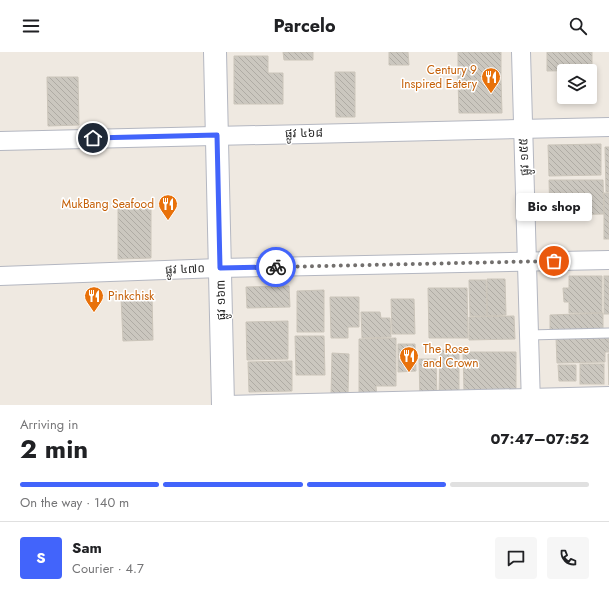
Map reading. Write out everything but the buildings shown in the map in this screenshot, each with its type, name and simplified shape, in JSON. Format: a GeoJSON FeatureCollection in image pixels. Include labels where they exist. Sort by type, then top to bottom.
{"type":"FeatureCollection","features":[{"type":"Feature","properties":{"kind":"street","name":"ផ្លូវ ១៦៣"},"geometry":{"type":"LineString","coordinates":[[215,52],[223,405]]}},
{"type":"Feature","properties":{"kind":"street","name":"ផ្លូវ ១៥៥"},"geometry":{"type":"LineString","coordinates":[[521,52],[530,401]]}},
{"type":"Feature","properties":{"kind":"street","name":"ផ្លូវ ៤៦៨"},"geometry":{"type":"LineString","coordinates":[[0,141],[609,127]]}},
{"type":"Feature","properties":{"kind":"street","name":"ផ្លូវ ៤៧០"},"geometry":{"type":"LineString","coordinates":[[0,276],[220,268],[609,260]]}},
{"type":"Feature","properties":{"kind":"street"},"geometry":{"type":"LineString","coordinates":[[227,405],[530,401],[609,396]]}},
{"type":"Feature","properties":{"kind":"lane"},"geometry":{"type":"LineString","coordinates":[[529,334],[609,333]]}},
{"type":"Feature","properties":{"kind":"way so far"},"geometry":{"type":"LineString","coordinates":[[276,267],[554,261]]}},
{"type":"Feature","properties":{"kind":"place","name":"Century 9 Inspired Eatery"},"geometry":{"type":"Point","coordinates":[491,94]}},
{"type":"Feature","properties":{"kind":"place","name":"MukBang Seafood"},"geometry":{"type":"Point","coordinates":[168,221]}},
{"type":"Feature","properties":{"kind":"place","name":"Bio shop"},"geometry":{"type":"Point","coordinates":[554,261]}},
{"type":"Feature","properties":{"kind":"place","name":"Pinkchisk"},"geometry":{"type":"Point","coordinates":[94,313]}},
{"type":"Feature","properties":{"kind":"place","name":"The Rose and Crown"},"geometry":{"type":"Point","coordinates":[409,373]}},
{"type":"Feature","properties":{"kind":"route"},"geometry":{"type":"LineString","coordinates":[[93,138],[217,135],[220,268],[276,267]]}}]}
